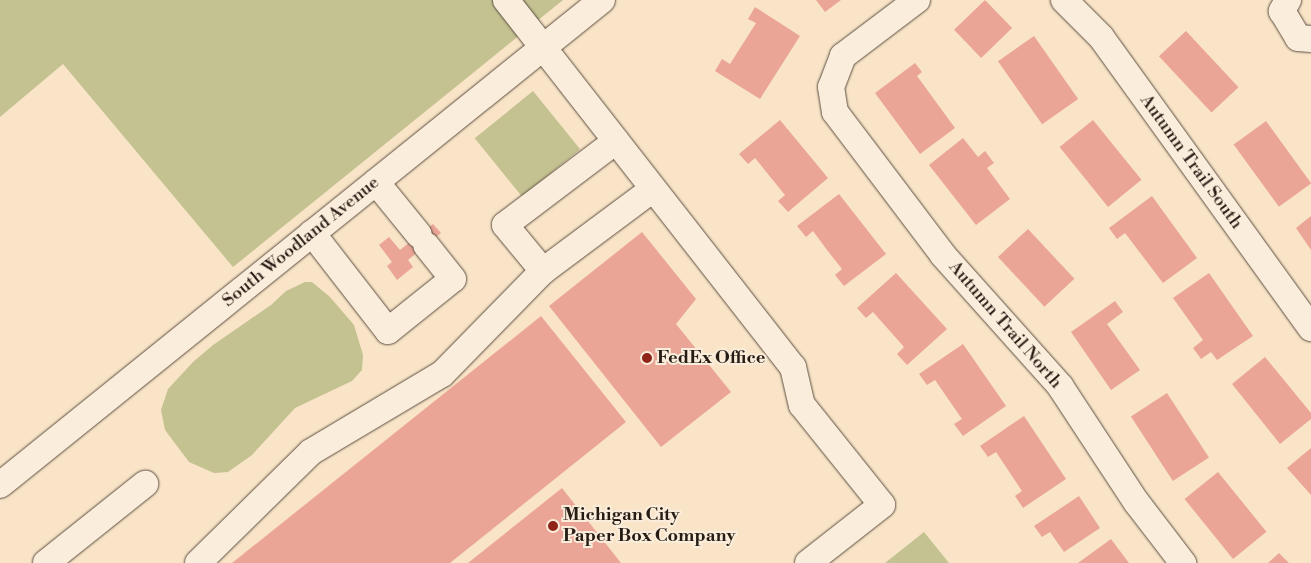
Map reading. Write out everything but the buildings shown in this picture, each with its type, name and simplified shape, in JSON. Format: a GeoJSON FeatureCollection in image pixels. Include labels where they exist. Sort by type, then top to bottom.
{"type":"FeatureCollection","features":[{"type":"Feature","properties":{"kind":"street"},"geometry":{"type":"LineString","coordinates":[[506,0],[793,367],[802,405],[882,505],[808,563]]}},
{"type":"Feature","properties":{"kind":"street","name":"South Woodland Avenue"},"geometry":{"type":"LineString","coordinates":[[0,485],[602,0]]}},
{"type":"Feature","properties":{"kind":"street","name":"Autumn Trail North"},"geometry":{"type":"LineString","coordinates":[[917,0],[844,56],[831,87],[835,112],[943,255],[1060,386],[1137,503],[1183,563]]}},
{"type":"Feature","properties":{"kind":"street","name":"Autumn Trail South"},"geometry":{"type":"LineString","coordinates":[[1064,0],[1100,37],[1311,328]]}},
{"type":"Feature","properties":{"kind":"street"},"geometry":{"type":"LineString","coordinates":[[1288,0],[1282,11],[1298,38],[1311,39]]}},
{"type":"Feature","properties":{"kind":"street"},"geometry":{"type":"LineString","coordinates":[[543,271],[505,225],[616,142]]}},
{"type":"Feature","properties":{"kind":"street"},"geometry":{"type":"LineString","coordinates":[[312,233],[388,331],[453,279],[376,182]]}},
{"type":"Feature","properties":{"kind":"street"},"geometry":{"type":"LineString","coordinates":[[198,563],[311,452],[442,374],[543,271],[653,189]]}},
{"type":"Feature","properties":{"kind":"street"},"geometry":{"type":"LineString","coordinates":[[46,563],[145,484]]}},
{"type":"Feature","properties":{"kind":"shaded area"},"geometry":{"type":"Polygon","coordinates":[[[0,0],[563,0],[233,267],[63,64],[0,117],[0,0]]]}},
{"type":"Feature","properties":{"kind":"shaded area"},"geometry":{"type":"Polygon","coordinates":[[[533,91],[580,149],[522,196],[475,138],[533,91]]]}},
{"type":"Feature","properties":{"kind":"shaded area"},"geometry":{"type":"Polygon","coordinates":[[[305,282],[312,282],[330,297],[354,325],[363,355],[362,370],[352,381],[295,408],[252,455],[228,472],[214,473],[189,462],[165,430],[161,410],[168,389],[193,362],[213,345],[271,305],[286,291],[305,282]]]}},
{"type":"Feature","properties":{"kind":"shaded area"},"geometry":{"type":"Polygon","coordinates":[[[924,532],[949,563],[885,563],[924,532]]]}},
{"type":"Feature","properties":{"kind":"place","name":"FedEx Office"},"geometry":{"type":"Point","coordinates":[647,358]}},
{"type":"Feature","properties":{"kind":"place","name":"Michigan City Paper Box Company"},"geometry":{"type":"Point","coordinates":[553,526]}}]}
